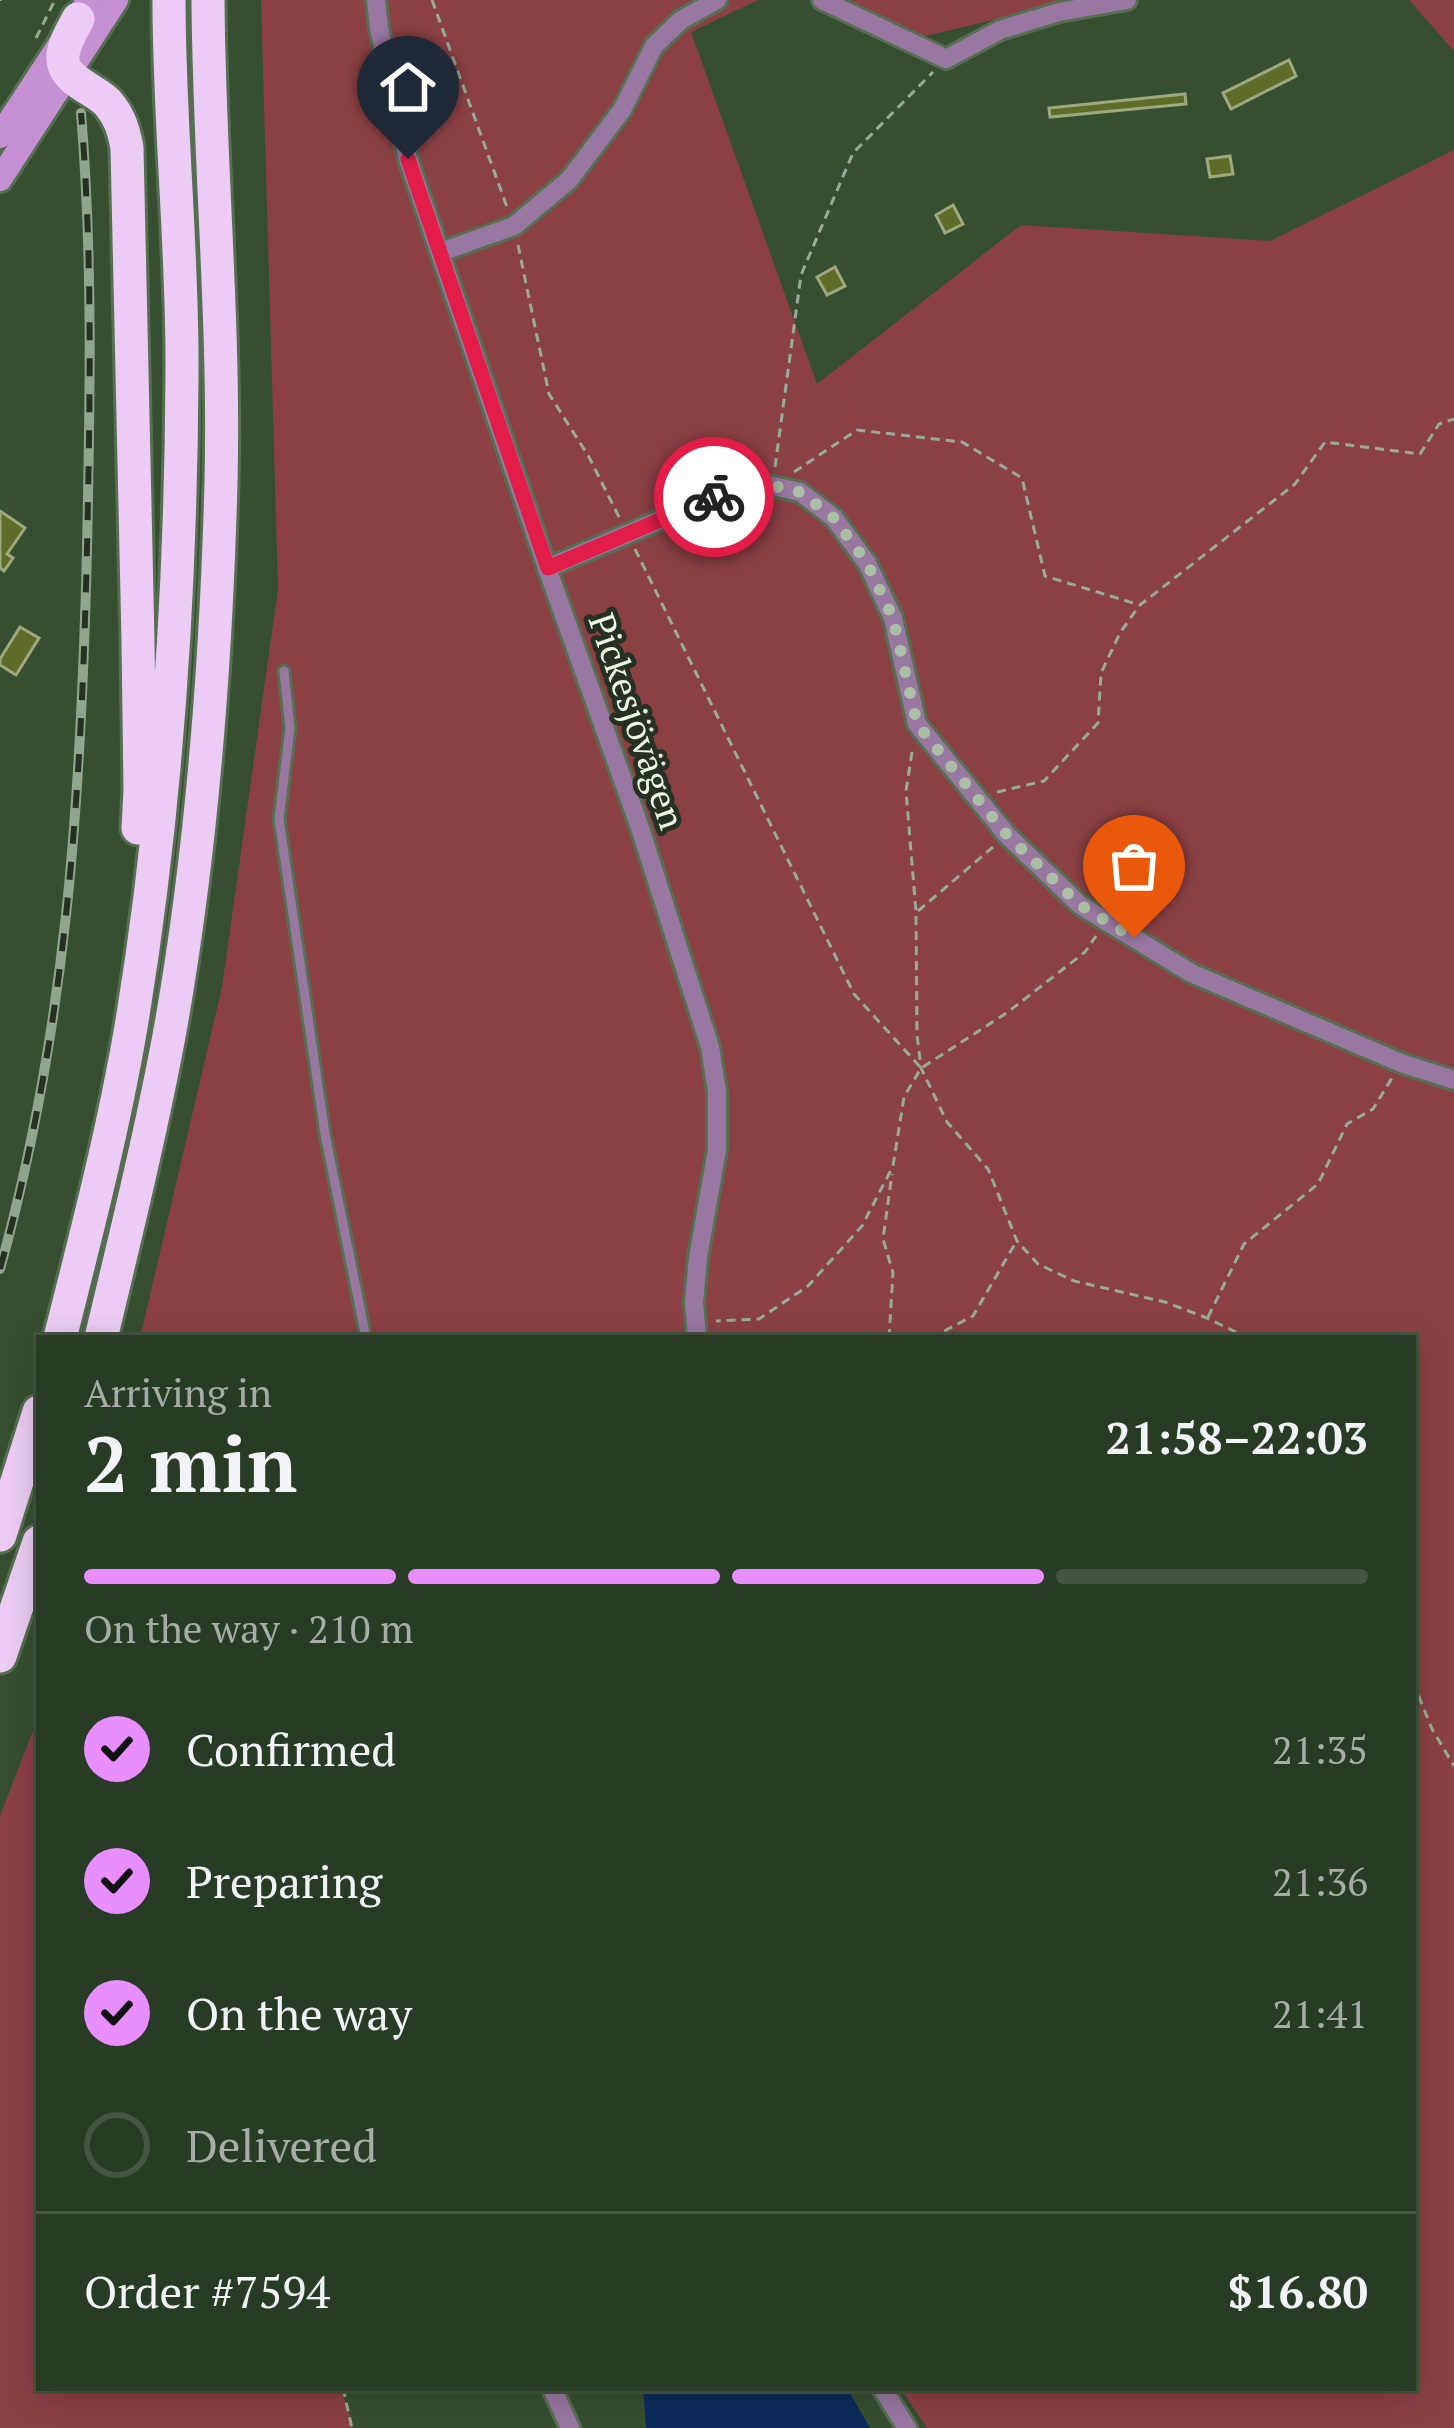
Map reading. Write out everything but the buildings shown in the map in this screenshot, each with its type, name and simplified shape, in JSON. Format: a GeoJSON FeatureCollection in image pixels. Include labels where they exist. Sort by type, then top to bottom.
{"type":"FeatureCollection","features":[{"type":"Feature","properties":{"kind":"highway"},"geometry":{"type":"LineString","coordinates":[[61,1335],[96,1197],[130,1030],[154,869],[176,634],[182,368],[169,0]]}},
{"type":"Feature","properties":{"kind":"highway"},"geometry":{"type":"LineString","coordinates":[[101,1335],[169,1034],[194,870],[206,748],[221,477],[208,0]]}},
{"type":"Feature","properties":{"kind":"highway"},"geometry":{"type":"LineString","coordinates":[[75,33],[124,128],[127,148],[140,790],[116,1099]]}},
{"type":"Feature","properties":{"kind":"highway"},"geometry":{"type":"LineString","coordinates":[[0,1535],[36,1421]]}},
{"type":"Feature","properties":{"kind":"highway"},"geometry":{"type":"LineString","coordinates":[[0,1656],[36,1551]]}},
{"type":"Feature","properties":{"kind":"street"},"geometry":{"type":"LineString","coordinates":[[0,136],[75,33],[116,0]]}},
{"type":"Feature","properties":{"kind":"street","name":"Pickesjövägen"},"geometry":{"type":"LineString","coordinates":[[376,0],[408,159],[640,828],[710,1047],[718,1150],[698,1257],[696,1330]]}},
{"type":"Feature","properties":{"kind":"street"},"geometry":{"type":"LineString","coordinates":[[441,252],[514,226],[569,180],[622,110],[655,46],[680,20],[717,0]]}},
{"type":"Feature","properties":{"kind":"street"},"geometry":{"type":"LineString","coordinates":[[822,0],[946,59],[1000,30],[1059,12],[1127,0]]}},
{"type":"Feature","properties":{"kind":"street"},"geometry":{"type":"LineString","coordinates":[[0,179],[75,33]]}},
{"type":"Feature","properties":{"kind":"street"},"geometry":{"type":"LineString","coordinates":[[548,568],[719,495],[773,486],[800,492],[834,518],[867,563],[893,618],[917,724],[1007,835],[1080,905],[1191,973],[1401,1063],[1454,1080]]}},
{"type":"Feature","properties":{"kind":"street"},"geometry":{"type":"LineString","coordinates":[[553,2391],[569,2428]]}},
{"type":"Feature","properties":{"kind":"street"},"geometry":{"type":"LineString","coordinates":[[884,2391],[908,2428]]}},
{"type":"Feature","properties":{"kind":"lane"},"geometry":{"type":"LineString","coordinates":[[284,671],[290,728],[279,819],[325,1134],[365,1335]]}},
{"type":"Feature","properties":{"kind":"path"},"geometry":{"type":"LineString","coordinates":[[432,0],[514,226],[548,394],[589,457],[854,994],[921,1068],[947,1122],[988,1168],[1017,1240],[1038,1264],[1074,1281],[1165,1302],[1242,1335]]}},
{"type":"Feature","properties":{"kind":"path"},"geometry":{"type":"LineString","coordinates":[[773,486],[801,275],[853,153],[946,59]]}},
{"type":"Feature","properties":{"kind":"path"},"geometry":{"type":"LineString","coordinates":[[984,806],[995,793],[1044,782],[1098,722],[1101,673],[1140,605],[1295,484],[1325,442],[1420,454],[1438,424],[1454,419]]}},
{"type":"Feature","properties":{"kind":"path"},"geometry":{"type":"LineString","coordinates":[[773,486],[857,430],[962,442],[1022,478],[1045,575],[1140,605]]}},
{"type":"Feature","properties":{"kind":"path"},"geometry":{"type":"LineString","coordinates":[[917,724],[906,791],[921,1068]]}},
{"type":"Feature","properties":{"kind":"path"},"geometry":{"type":"LineString","coordinates":[[916,912],[1007,835]]}},
{"type":"Feature","properties":{"kind":"path"},"geometry":{"type":"LineString","coordinates":[[889,1335],[893,1273],[884,1240],[904,1097],[921,1068],[1008,1012],[1070,964],[1085,952],[1106,921]]}},
{"type":"Feature","properties":{"kind":"path"},"geometry":{"type":"LineString","coordinates":[[1208,1318],[1244,1244],[1318,1184],[1347,1124],[1373,1109],[1401,1063]]}},
{"type":"Feature","properties":{"kind":"path"},"geometry":{"type":"LineString","coordinates":[[696,1330],[759,1319],[808,1286],[862,1226],[892,1166]]}},
{"type":"Feature","properties":{"kind":"path"},"geometry":{"type":"LineString","coordinates":[[937,1335],[974,1316],[1017,1240]]}},
{"type":"Feature","properties":{"kind":"path"},"geometry":{"type":"LineString","coordinates":[[1416,1690],[1432,1730],[1454,1766]]}},
{"type":"Feature","properties":{"kind":"path"},"geometry":{"type":"LineString","coordinates":[[345,2391],[352,2428]]}},
{"type":"Feature","properties":{"kind":"shaded area"},"geometry":{"type":"Polygon","coordinates":[[[261,0],[758,0],[691,32],[817,384],[1021,225],[1270,241],[1454,150],[1454,2428],[927,2428],[902,2391],[1416,2391],[1416,1335],[141,1335],[222,987],[278,589],[261,0]]]}},
{"type":"Feature","properties":{"kind":"shaded area"},"geometry":{"type":"Polygon","coordinates":[[[840,0],[1077,0],[888,45],[840,0]]]}},
{"type":"Feature","properties":{"kind":"shaded area"},"geometry":{"type":"Polygon","coordinates":[[[1409,0],[1454,0],[1454,51],[1409,0]]]}},
{"type":"Feature","properties":{"kind":"shaded area"},"geometry":{"type":"Polygon","coordinates":[[[34,1728],[36,2391],[342,2391],[353,2428],[0,2428],[0,1816],[34,1728]]]}},
{"type":"Feature","properties":{"kind":"water"},"geometry":{"type":"Polygon","coordinates":[[[643,2391],[849,2391],[870,2428],[646,2428],[643,2391]]]}},
{"type":"Feature","properties":{"kind":"railway"},"geometry":{"type":"LineString","coordinates":[[0,1269],[41,1090],[75,822],[90,385],[81,113]]}},
{"type":"Feature","properties":{"kind":"way so far"},"geometry":{"type":"LineString","coordinates":[[714,497],[773,486],[800,492],[834,518],[867,563],[893,618],[917,724],[1007,835],[1080,905],[1134,938]]}},
{"type":"Feature","properties":{"kind":"route"},"geometry":{"type":"LineString","coordinates":[[408,159],[548,568],[714,497]]}}]}
